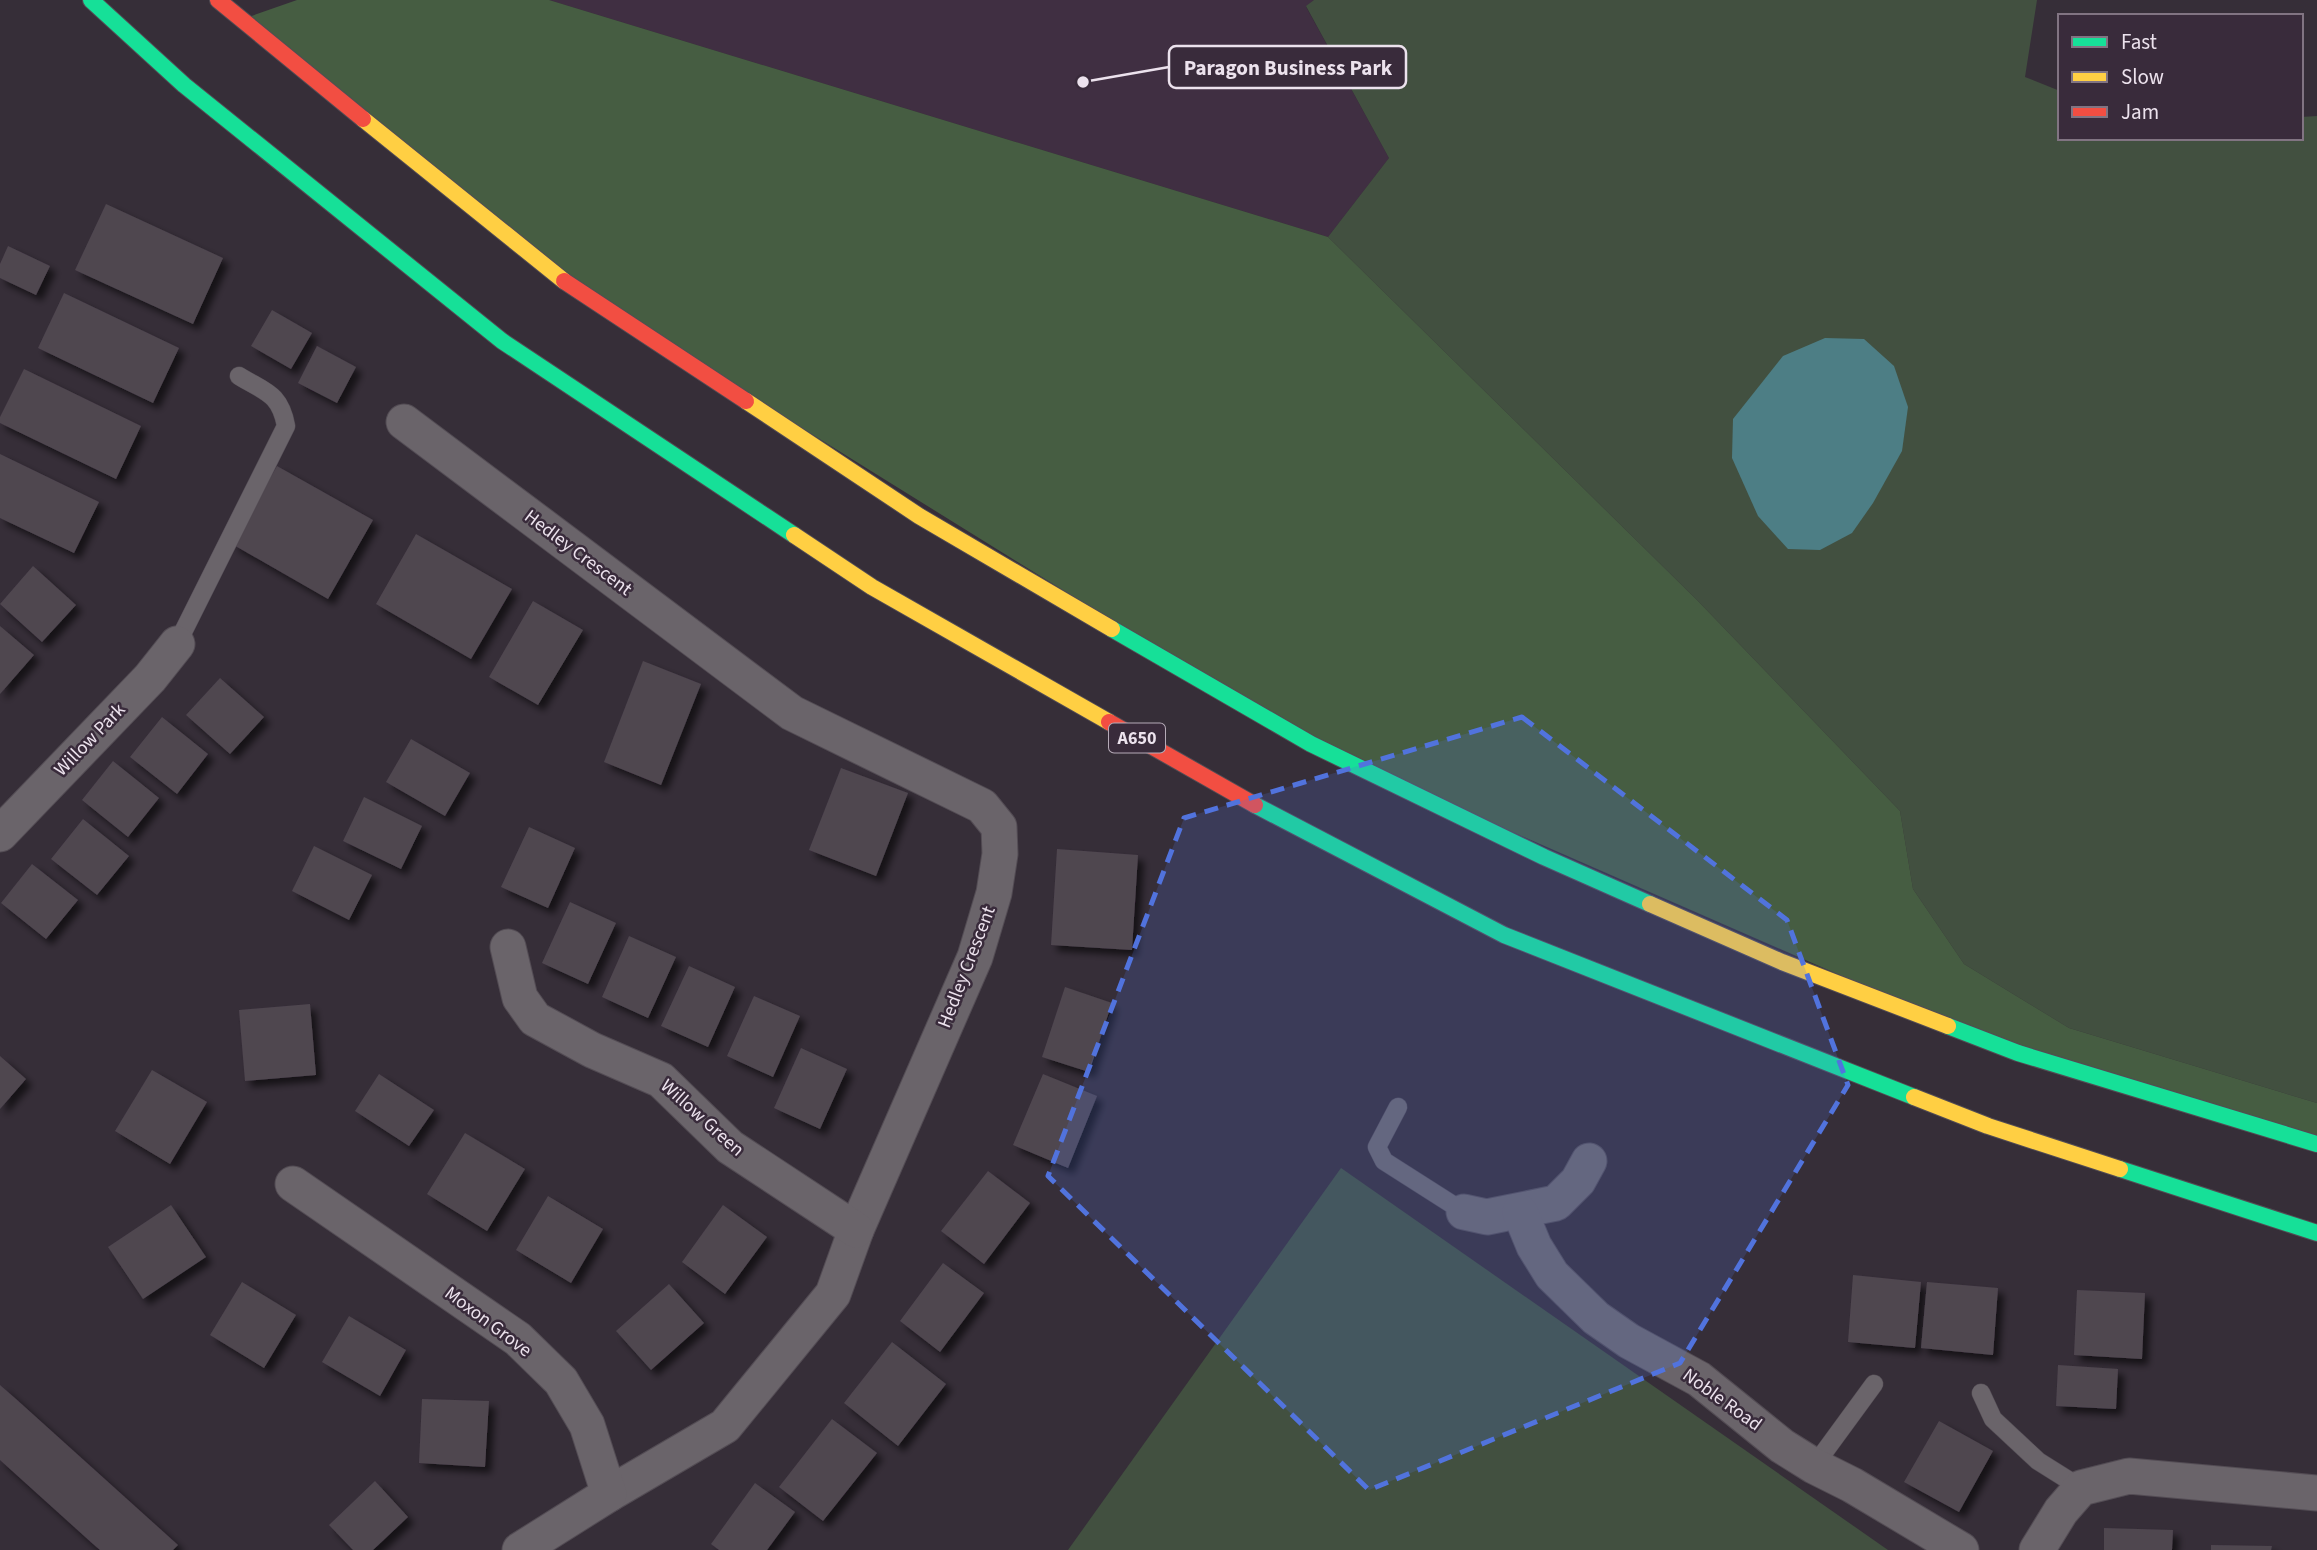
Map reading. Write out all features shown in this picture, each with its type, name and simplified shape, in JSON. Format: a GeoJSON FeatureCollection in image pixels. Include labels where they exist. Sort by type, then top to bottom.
{"type":"FeatureCollection","features":[{"type":"Feature","properties":{"kind":"highway","name":"A650"},"geometry":{"type":"LineString","coordinates":[[91,0],[184,85],[502,341],[872,587],[1270,814],[1504,934],[1541,950],[1988,1126],[2317,1233]]}},
{"type":"Feature","properties":{"kind":"highway"},"geometry":{"type":"LineString","coordinates":[[218,0],[552,273],[919,516],[1311,744],[1544,857],[1782,962],[2018,1053],[2317,1144]]}},
{"type":"Feature","properties":{"kind":"street","name":"Hedley Crescent"},"geometry":{"type":"LineString","coordinates":[[404,422],[792,713],[982,806],[999,827],[1000,854],[995,893],[975,957],[856,1230],[833,1294],[725,1426],[609,1494]]}},
{"type":"Feature","properties":{"kind":"street","name":"Willow Park"},"geometry":{"type":"LineString","coordinates":[[0,834],[149,678],[177,644]]}},
{"type":"Feature","properties":{"kind":"street","name":"Willow Green"},"geometry":{"type":"LineString","coordinates":[[508,947],[520,998],[535,1019],[592,1050],[661,1080],[730,1147],[856,1230]]}},
{"type":"Feature","properties":{"kind":"street"},"geometry":{"type":"LineString","coordinates":[[1464,1212],[1487,1217],[1556,1203],[1578,1181],[1589,1161]]}},
{"type":"Feature","properties":{"kind":"street","name":"Moxon Grove"},"geometry":{"type":"LineString","coordinates":[[293,1184],[518,1339],[561,1381],[587,1425],[609,1494]]}},
{"type":"Feature","properties":{"kind":"street","name":"Noble Road"},"geometry":{"type":"LineString","coordinates":[[1520,1212],[1534,1246],[1552,1275],[1595,1318],[1629,1341],[1699,1379],[1782,1446],[1961,1550]]}},
{"type":"Feature","properties":{"kind":"street"},"geometry":{"type":"LineString","coordinates":[[2037,1550],[2061,1511],[2081,1488],[2129,1476],[2317,1493]]}},
{"type":"Feature","properties":{"kind":"street"},"geometry":{"type":"LineString","coordinates":[[520,1550],[609,1494]]}},
{"type":"Feature","properties":{"kind":"lane"},"geometry":{"type":"LineString","coordinates":[[177,644],[286,426],[277,399],[239,376]]}},
{"type":"Feature","properties":{"kind":"lane"},"geometry":{"type":"LineString","coordinates":[[1398,1107],[1377,1147],[1384,1161],[1464,1212]]}},
{"type":"Feature","properties":{"kind":"lane"},"geometry":{"type":"LineString","coordinates":[[1814,1466],[1874,1384]]}},
{"type":"Feature","properties":{"kind":"lane"},"geometry":{"type":"LineString","coordinates":[[1981,1393],[1993,1419],[2038,1461],[2081,1488]]}},
{"type":"Feature","properties":{"kind":"highlighted area"},"geometry":{"type":"Polygon","coordinates":[[[1522,717],[1787,920],[1848,1085],[1680,1363],[1369,1490],[1048,1176],[1184,818],[1522,717]]]}},
{"type":"Feature","properties":{"kind":"shaded area"},"geometry":{"type":"Polygon","coordinates":[[[549,0],[1314,0],[1306,7],[1389,158],[1328,237],[549,0]]]}},
{"type":"Feature","properties":{"kind":"green space"},"geometry":{"type":"Polygon","coordinates":[[[297,0],[549,0],[1328,237],[1697,600],[1900,811],[1913,889],[1964,964],[2069,1028],[2317,1103],[2317,1144],[2018,1053],[1311,744],[552,273],[240,20],[297,0]]]}},
{"type":"Feature","properties":{"kind":"green space"},"geometry":{"type":"Polygon","coordinates":[[[1314,0],[2037,0],[2025,77],[2058,90],[2058,140],[2303,140],[2303,117],[2317,116],[2317,1103],[2069,1028],[1964,964],[1913,889],[1900,811],[1697,600],[1328,237],[1389,158],[1306,6],[1314,0]]]}},
{"type":"Feature","properties":{"kind":"green space"},"geometry":{"type":"Polygon","coordinates":[[[1341,1168],[1888,1550],[1068,1550],[1341,1168]]]}},
{"type":"Feature","properties":{"kind":"water"},"geometry":{"type":"Polygon","coordinates":[[[1825,338],[1864,339],[1894,366],[1908,407],[1902,451],[1873,503],[1852,533],[1820,550],[1788,549],[1758,516],[1732,458],[1733,419],[1783,356],[1825,338]]]}},
{"type":"Feature","properties":{"kind":"building"},"geometry":{"type":"Polygon","coordinates":[[[106,204],[223,258],[193,324],[75,270],[106,204]]]}},
{"type":"Feature","properties":{"kind":"building"},"geometry":{"type":"Polygon","coordinates":[[[8,246],[50,266],[36,295],[0,278],[0,264],[8,246]]]}},
{"type":"Feature","properties":{"kind":"building"},"geometry":{"type":"Polygon","coordinates":[[[64,293],[179,348],[153,403],[38,348],[64,293]]]}},
{"type":"Feature","properties":{"kind":"building"},"geometry":{"type":"Polygon","coordinates":[[[272,310],[312,333],[291,369],[251,346],[272,310]]]}},
{"type":"Feature","properties":{"kind":"building"},"geometry":{"type":"Polygon","coordinates":[[[317,346],[356,367],[337,403],[298,383],[317,346]]]}},
{"type":"Feature","properties":{"kind":"building"},"geometry":{"type":"Polygon","coordinates":[[[24,369],[141,426],[116,479],[0,423],[0,417],[24,369]]]}},
{"type":"Feature","properties":{"kind":"building"},"geometry":{"type":"Polygon","coordinates":[[[0,454],[99,502],[74,553],[0,518],[0,454]]]}},
{"type":"Feature","properties":{"kind":"building"},"geometry":{"type":"Polygon","coordinates":[[[277,466],[373,520],[328,599],[232,544],[277,466]]]}},
{"type":"Feature","properties":{"kind":"building"},"geometry":{"type":"Polygon","coordinates":[[[416,534],[512,589],[471,659],[376,604],[416,534]]]}},
{"type":"Feature","properties":{"kind":"building"},"geometry":{"type":"Polygon","coordinates":[[[33,566],[76,605],[42,642],[0,604],[33,566]]]}},
{"type":"Feature","properties":{"kind":"building"},"geometry":{"type":"Polygon","coordinates":[[[533,601],[583,630],[538,705],[489,677],[533,601]]]}},
{"type":"Feature","properties":{"kind":"building"},"geometry":{"type":"Polygon","coordinates":[[[0,626],[34,655],[0,694],[0,626]]]}},
{"type":"Feature","properties":{"kind":"building"},"geometry":{"type":"Polygon","coordinates":[[[643,661],[701,684],[661,785],[604,762],[643,661]]]}},
{"type":"Feature","properties":{"kind":"building"},"geometry":{"type":"Polygon","coordinates":[[[220,678],[264,717],[230,754],[186,715],[220,678]]]}},
{"type":"Feature","properties":{"kind":"building"},"geometry":{"type":"Polygon","coordinates":[[[162,717],[208,754],[177,794],[130,757],[162,717]]]}},
{"type":"Feature","properties":{"kind":"building"},"geometry":{"type":"Polygon","coordinates":[[[411,739],[470,773],[445,816],[386,782],[411,739]]]}},
{"type":"Feature","properties":{"kind":"building"},"geometry":{"type":"Polygon","coordinates":[[[113,761],[159,798],[128,837],[82,800],[113,761]]]}},
{"type":"Feature","properties":{"kind":"building"},"geometry":{"type":"Polygon","coordinates":[[[841,768],[908,793],[876,876],[809,850],[841,768]]]}},
{"type":"Feature","properties":{"kind":"building"},"geometry":{"type":"Polygon","coordinates":[[[364,797],[422,826],[401,869],[343,841],[364,797]]]}},
{"type":"Feature","properties":{"kind":"building"},"geometry":{"type":"Polygon","coordinates":[[[83,819],[129,856],[97,895],[51,859],[83,819]]]}},
{"type":"Feature","properties":{"kind":"building"},"geometry":{"type":"Polygon","coordinates":[[[529,827],[575,848],[548,908],[501,887],[529,827]]]}},
{"type":"Feature","properties":{"kind":"building"},"geometry":{"type":"Polygon","coordinates":[[[314,846],[372,875],[349,920],[292,891],[314,846]]]}},
{"type":"Feature","properties":{"kind":"building"},"geometry":{"type":"Polygon","coordinates":[[[1057,849],[1138,855],[1132,950],[1051,945],[1057,849]]]}},
{"type":"Feature","properties":{"kind":"building"},"geometry":{"type":"Polygon","coordinates":[[[32,864],[78,900],[46,939],[1,903],[32,864]]]}},
{"type":"Feature","properties":{"kind":"building"},"geometry":{"type":"Polygon","coordinates":[[[570,902],[616,923],[588,984],[542,963],[570,902]]]}},
{"type":"Feature","properties":{"kind":"building"},"geometry":{"type":"Polygon","coordinates":[[[629,936],[676,957],[648,1018],[602,997],[629,936]]]}},
{"type":"Feature","properties":{"kind":"building"},"geometry":{"type":"Polygon","coordinates":[[[689,966],[735,987],[708,1047],[661,1026],[689,966]]]}},
{"type":"Feature","properties":{"kind":"building"},"geometry":{"type":"Polygon","coordinates":[[[1065,987],[1112,1003],[1089,1072],[1042,1057],[1065,987]]]}},
{"type":"Feature","properties":{"kind":"building"},"geometry":{"type":"Polygon","coordinates":[[[754,996],[800,1016],[773,1077],[727,1056],[754,996]]]}},
{"type":"Feature","properties":{"kind":"building"},"geometry":{"type":"Polygon","coordinates":[[[310,1004],[316,1075],[245,1081],[239,1010],[310,1004]]]}},
{"type":"Feature","properties":{"kind":"building"},"geometry":{"type":"Polygon","coordinates":[[[801,1048],[847,1069],[820,1129],[774,1108],[801,1048]]]}},
{"type":"Feature","properties":{"kind":"building"},"geometry":{"type":"Polygon","coordinates":[[[0,1056],[26,1079],[0,1109],[0,1056]]]}},
{"type":"Feature","properties":{"kind":"building"},"geometry":{"type":"Polygon","coordinates":[[[152,1070],[207,1102],[170,1164],[115,1131],[152,1070]]]}},
{"type":"Feature","properties":{"kind":"building"},"geometry":{"type":"Polygon","coordinates":[[[379,1074],[434,1110],[409,1146],[355,1111],[379,1074]]]}},
{"type":"Feature","properties":{"kind":"building"},"geometry":{"type":"Polygon","coordinates":[[[1043,1074],[1097,1096],[1068,1168],[1013,1145],[1043,1074]]]}},
{"type":"Feature","properties":{"kind":"building"},"geometry":{"type":"Polygon","coordinates":[[[465,1133],[525,1169],[487,1231],[427,1194],[465,1133]]]}},
{"type":"Feature","properties":{"kind":"building"},"geometry":{"type":"Polygon","coordinates":[[[988,1171],[1030,1203],[984,1264],[941,1231],[988,1171]]]}},
{"type":"Feature","properties":{"kind":"building"},"geometry":{"type":"Polygon","coordinates":[[[548,1196],[603,1229],[571,1283],[516,1250],[548,1196]]]}},
{"type":"Feature","properties":{"kind":"building"},"geometry":{"type":"Polygon","coordinates":[[[171,1205],[206,1257],[143,1299],[108,1247],[171,1205]]]}},
{"type":"Feature","properties":{"kind":"building"},"geometry":{"type":"Polygon","coordinates":[[[723,1205],[767,1237],[725,1294],[682,1262],[723,1205]]]}},
{"type":"Feature","properties":{"kind":"building"},"geometry":{"type":"Polygon","coordinates":[[[943,1263],[984,1293],[940,1352],[900,1321],[943,1263]]]}},
{"type":"Feature","properties":{"kind":"building"},"geometry":{"type":"Polygon","coordinates":[[[1853,1275],[1921,1282],[1915,1348],[1848,1342],[1853,1275]]]}},
{"type":"Feature","properties":{"kind":"building"},"geometry":{"type":"Polygon","coordinates":[[[242,1282],[296,1315],[264,1368],[210,1335],[242,1282]]]}},
{"type":"Feature","properties":{"kind":"building"},"geometry":{"type":"Polygon","coordinates":[[[1927,1282],[1998,1288],[1993,1355],[1921,1348],[1927,1282]]]}},
{"type":"Feature","properties":{"kind":"building"},"geometry":{"type":"Polygon","coordinates":[[[669,1284],[704,1323],[651,1370],[616,1331],[669,1284]]]}},
{"type":"Feature","properties":{"kind":"building"},"geometry":{"type":"Polygon","coordinates":[[[2077,1290],[2145,1293],[2142,1359],[2074,1355],[2077,1290]]]}},
{"type":"Feature","properties":{"kind":"building"},"geometry":{"type":"Polygon","coordinates":[[[349,1316],[406,1350],[380,1396],[322,1362],[349,1316]]]}},
{"type":"Feature","properties":{"kind":"building"},"geometry":{"type":"Polygon","coordinates":[[[892,1342],[946,1384],[898,1446],[844,1403],[892,1342]]]}},
{"type":"Feature","properties":{"kind":"building"},"geometry":{"type":"Polygon","coordinates":[[[2058,1365],[2118,1369],[2116,1409],[2056,1406],[2058,1365]]]}},
{"type":"Feature","properties":{"kind":"building"},"geometry":{"type":"Polygon","coordinates":[[[0,1385],[178,1545],[173,1550],[100,1550],[93,1544],[0,1460],[0,1385]]]}},
{"type":"Feature","properties":{"kind":"building"},"geometry":{"type":"Polygon","coordinates":[[[422,1399],[489,1401],[485,1467],[419,1463],[422,1399]]]}},
{"type":"Feature","properties":{"kind":"building"},"geometry":{"type":"Polygon","coordinates":[[[832,1419],[877,1453],[823,1521],[779,1487],[832,1419]]]}},
{"type":"Feature","properties":{"kind":"building"},"geometry":{"type":"Polygon","coordinates":[[[1939,1421],[1993,1451],[1959,1512],[1904,1482],[1939,1421]]]}},
{"type":"Feature","properties":{"kind":"building"},"geometry":{"type":"Polygon","coordinates":[[[375,1481],[408,1517],[373,1550],[353,1550],[329,1525],[375,1481]]]}},
{"type":"Feature","properties":{"kind":"building"},"geometry":{"type":"Polygon","coordinates":[[[755,1483],[795,1512],[767,1550],[719,1550],[711,1544],[755,1483]]]}},
{"type":"Feature","properties":{"kind":"building"},"geometry":{"type":"Polygon","coordinates":[[[2104,1528],[2173,1530],[2172,1550],[2104,1550],[2104,1528]]]}},
{"type":"Feature","properties":{"kind":"building"},"geometry":{"type":"Polygon","coordinates":[[[2211,1545],[2272,1546],[2271,1550],[2211,1550],[2211,1545]]]}},
{"type":"Feature","properties":{"kind":"traffic: fast"},"geometry":{"type":"LineString","coordinates":[[91,0],[184,85],[502,341],[794,535]]}},
{"type":"Feature","properties":{"kind":"traffic: fast"},"geometry":{"type":"LineString","coordinates":[[1112,629],[1311,744],[1544,857],[1650,904]]}},
{"type":"Feature","properties":{"kind":"traffic: fast"},"geometry":{"type":"LineString","coordinates":[[1255,805],[1504,935],[1914,1097]]}},
{"type":"Feature","properties":{"kind":"traffic: fast"},"geometry":{"type":"LineString","coordinates":[[1948,1026],[2018,1053],[2317,1144]]}},
{"type":"Feature","properties":{"kind":"traffic: fast"},"geometry":{"type":"LineString","coordinates":[[2120,1169],[2317,1233]]}},
{"type":"Feature","properties":{"kind":"traffic: slow"},"geometry":{"type":"LineString","coordinates":[[363,119],[564,281]]}},
{"type":"Feature","properties":{"kind":"traffic: slow"},"geometry":{"type":"LineString","coordinates":[[746,401],[919,516],[1112,629]]}},
{"type":"Feature","properties":{"kind":"traffic: slow"},"geometry":{"type":"LineString","coordinates":[[794,535],[872,587],[1109,722]]}},
{"type":"Feature","properties":{"kind":"traffic: slow"},"geometry":{"type":"LineString","coordinates":[[1650,904],[1782,962],[1948,1026]]}},
{"type":"Feature","properties":{"kind":"traffic: slow"},"geometry":{"type":"LineString","coordinates":[[1914,1097],[1988,1126],[2120,1169]]}},
{"type":"Feature","properties":{"kind":"traffic: jam"},"geometry":{"type":"LineString","coordinates":[[218,0],[363,119]]}},
{"type":"Feature","properties":{"kind":"traffic: jam"},"geometry":{"type":"LineString","coordinates":[[564,281],[746,401]]}},
{"type":"Feature","properties":{"kind":"traffic: jam"},"geometry":{"type":"LineString","coordinates":[[1109,722],[1255,805]]}},
{"type":"Feature","properties":{"kind":"place","name":"Paragon Business Park"},"geometry":{"type":"Point","coordinates":[1083,82]}}]}
